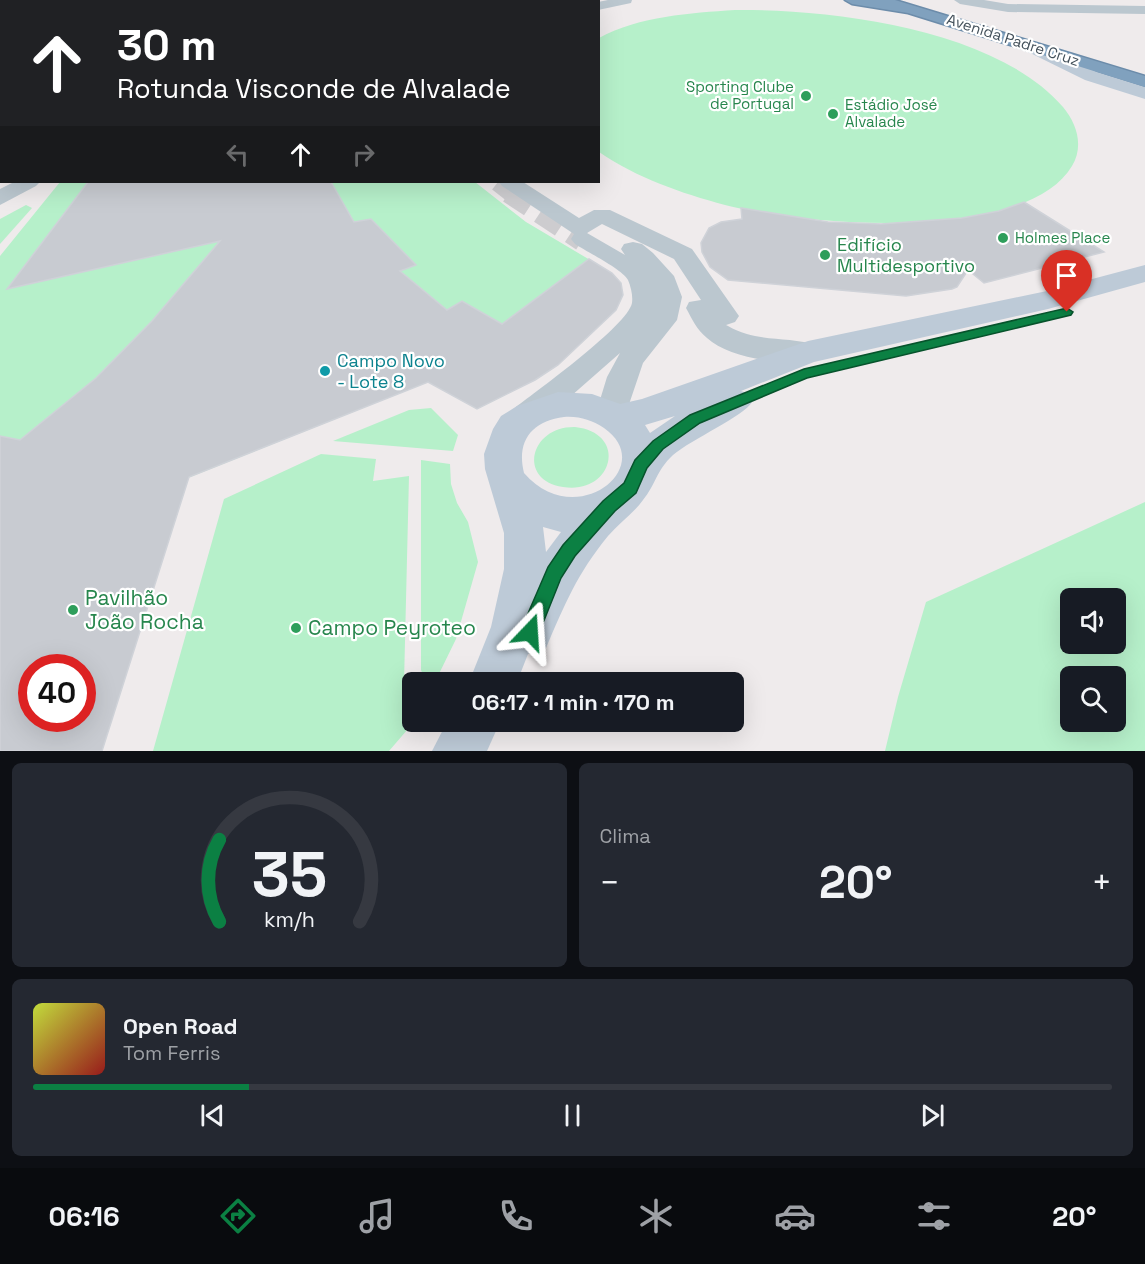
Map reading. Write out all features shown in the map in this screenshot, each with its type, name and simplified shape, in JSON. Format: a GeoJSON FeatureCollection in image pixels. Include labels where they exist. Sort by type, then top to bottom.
{"type":"FeatureCollection","features":[{"type":"Feature","properties":{"kind":"highway"},"geometry":{"type":"LineString","coordinates":[[852,0],[940,17]]}},
{"type":"Feature","properties":{"kind":"highway","name":"Avenida Padre Cruz"},"geometry":{"type":"LineString","coordinates":[[880,0],[1145,82]]}},
{"type":"Feature","properties":{"kind":"highway","name":"Avenida Padre Cruz"},"geometry":{"type":"LineString","coordinates":[[918,0],[1145,71]]}},
{"type":"Feature","properties":{"kind":"highway"},"geometry":{"type":"LineString","coordinates":[[1004,27],[1052,36],[1145,65]]}},
{"type":"Feature","properties":{"kind":"street"},"geometry":{"type":"LineString","coordinates":[[600,6],[626,0]]}},
{"type":"Feature","properties":{"kind":"street"},"geometry":{"type":"LineString","coordinates":[[960,0],[1008,8],[1145,10]]}},
{"type":"Feature","properties":{"kind":"street"},"geometry":{"type":"LineString","coordinates":[[1024,44],[1091,76],[1145,93]]}},
{"type":"Feature","properties":{"kind":"street"},"geometry":{"type":"LineString","coordinates":[[0,198],[27,183]]}},
{"type":"Feature","properties":{"kind":"street"},"geometry":{"type":"LineString","coordinates":[[511,183],[658,269],[667,285],[669,303],[662,322],[628,364],[615,416]]}},
{"type":"Feature","properties":{"kind":"street"},"geometry":{"type":"LineString","coordinates":[[595,234],[602,215],[683,254],[725,316]]}},
{"type":"Feature","properties":{"kind":"street"},"geometry":{"type":"LineString","coordinates":[[595,234],[660,255],[684,276],[710,328],[720,335],[738,344],[763,351],[808,352]]}},
{"type":"Feature","properties":{"kind":"street"},"geometry":{"type":"LineString","coordinates":[[497,672],[513,630],[522,597],[525,568],[524,534],[502,462],[504,444],[512,429],[590,365],[635,321],[645,304],[644,288],[637,273],[595,234]]}},
{"type":"Feature","properties":{"kind":"street"},"geometry":{"type":"LineString","coordinates":[[615,416],[653,412],[772,364],[808,352],[1048,300],[1145,273]]}},
{"type":"Feature","properties":{"kind":"street"},"geometry":{"type":"LineString","coordinates":[[516,672],[537,610],[554,573],[569,551],[609,506],[630,488],[640,465],[658,445],[695,419],[804,374],[1067,312],[1145,289]]}},
{"type":"Feature","properties":{"kind":"street"},"geometry":{"type":"LineString","coordinates":[[526,417],[545,407],[568,403],[591,405],[615,416],[632,431],[639,447],[640,465]]}},
{"type":"Feature","properties":{"kind":"street"},"geometry":{"type":"LineString","coordinates":[[506,479],[519,496],[538,508],[561,514],[586,513],[609,506]]}},
{"type":"Feature","properties":{"kind":"street"},"geometry":{"type":"LineString","coordinates":[[458,751],[469,732]]}},
{"type":"Feature","properties":{"kind":"street"},"geometry":{"type":"LineString","coordinates":[[484,751],[493,732]]}},
{"type":"Feature","properties":{"kind":"green space","name":"Estádio José Alvalade"},"geometry":{"type":"Polygon","coordinates":[[[735,10],[818,14],[910,29],[955,42],[997,59],[1034,80],[1063,107],[1077,135],[1076,158],[1072,166],[1047,191],[1009,208],[962,218],[909,223],[856,222],[760,212],[725,205],[660,184],[629,170],[600,153],[600,38],[648,20],[683,14],[735,10]]]}},
{"type":"Feature","properties":{"kind":"green space","name":"Campo Novo - Lote 8"},"geometry":{"type":"Polygon","coordinates":[[[59,183],[476,183],[526,222],[612,273],[621,283],[623,295],[616,310],[558,365],[535,380],[477,409],[428,382],[0,553],[0,256],[59,183]]]}},
{"type":"Feature","properties":{"kind":"green space"},"geometry":{"type":"Polygon","coordinates":[[[26,205],[32,208],[0,244],[0,219],[26,205]]]}},
{"type":"Feature","properties":{"kind":"green space"},"geometry":{"type":"Polygon","coordinates":[[[431,408],[458,435],[453,451],[333,441],[409,410],[431,408]]]}},
{"type":"Feature","properties":{"kind":"green space"},"geometry":{"type":"Polygon","coordinates":[[[575,427],[592,432],[603,440],[608,451],[608,462],[603,473],[594,482],[580,487],[563,487],[548,482],[539,475],[535,465],[535,454],[539,444],[548,435],[560,429],[575,427]]]}},
{"type":"Feature","properties":{"kind":"green space","name":"Campo Peyroteo"},"geometry":{"type":"Polygon","coordinates":[[[321,454],[376,459],[373,481],[409,476],[404,672],[402,672],[402,732],[405,732],[389,751],[153,751],[224,499],[321,454]]]}},
{"type":"Feature","properties":{"kind":"green space"},"geometry":{"type":"Polygon","coordinates":[[[421,460],[450,464],[451,484],[457,503],[468,522],[478,562],[456,639],[440,672],[422,672],[421,460]]]}},
{"type":"Feature","properties":{"kind":"green space"},"geometry":{"type":"Polygon","coordinates":[[[1145,502],[1145,751],[885,751],[926,602],[1145,502]]]}},
{"type":"Feature","properties":{"kind":"building","name":"Campo Novo - Lote 8"},"geometry":{"type":"Polygon","coordinates":[[[87,183],[332,183],[354,222],[371,219],[416,265],[400,271],[447,310],[462,301],[502,324],[589,259],[612,273],[621,283],[623,295],[616,310],[558,365],[535,380],[477,409],[428,382],[189,477],[102,751],[0,751],[0,436],[20,440],[96,378],[152,321],[220,241],[7,289],[87,183]]]}},
{"type":"Feature","properties":{"kind":"building","name":"Edifício Multidesportivo"},"geometry":{"type":"Polygon","coordinates":[[[1024,202],[1104,252],[984,283],[968,270],[957,287],[906,296],[728,280],[710,267],[702,252],[701,243],[709,228],[721,222],[742,219],[741,208],[828,222],[881,224],[962,218],[999,211],[1024,202]]]}},
{"type":"Feature","properties":{"kind":"tunnel"},"geometry":{"type":"LineString","coordinates":[[499,183],[512,193]]}},
{"type":"Feature","properties":{"kind":"tunnel"},"geometry":{"type":"LineString","coordinates":[[510,191],[583,239]]}},
{"type":"Feature","properties":{"kind":"place","name":"Sporting Clube de Portugal"},"geometry":{"type":"Point","coordinates":[806,96]}},
{"type":"Feature","properties":{"kind":"place","name":"Estádio José Alvalade"},"geometry":{"type":"Point","coordinates":[833,114]}},
{"type":"Feature","properties":{"kind":"place","name":"Holmes Place"},"geometry":{"type":"Point","coordinates":[1003,238]}},
{"type":"Feature","properties":{"kind":"place","name":"Edifício Multidesportivo"},"geometry":{"type":"Point","coordinates":[825,255]}},
{"type":"Feature","properties":{"kind":"place","name":"Campo Novo - Lote 8"},"geometry":{"type":"Point","coordinates":[325,371]}},
{"type":"Feature","properties":{"kind":"place","name":"Pavilhão João Rocha"},"geometry":{"type":"Point","coordinates":[73,610]}},
{"type":"Feature","properties":{"kind":"place","name":"Campo Peyroteo"},"geometry":{"type":"Point","coordinates":[296,628]}},
{"type":"Feature","properties":{"kind":"route"},"geometry":{"type":"LineString","coordinates":[[530,632],[537,610],[554,573],[569,551],[609,506],[630,488],[640,465],[658,445],[695,419],[804,374],[879,354],[1067,312]]}}]}
